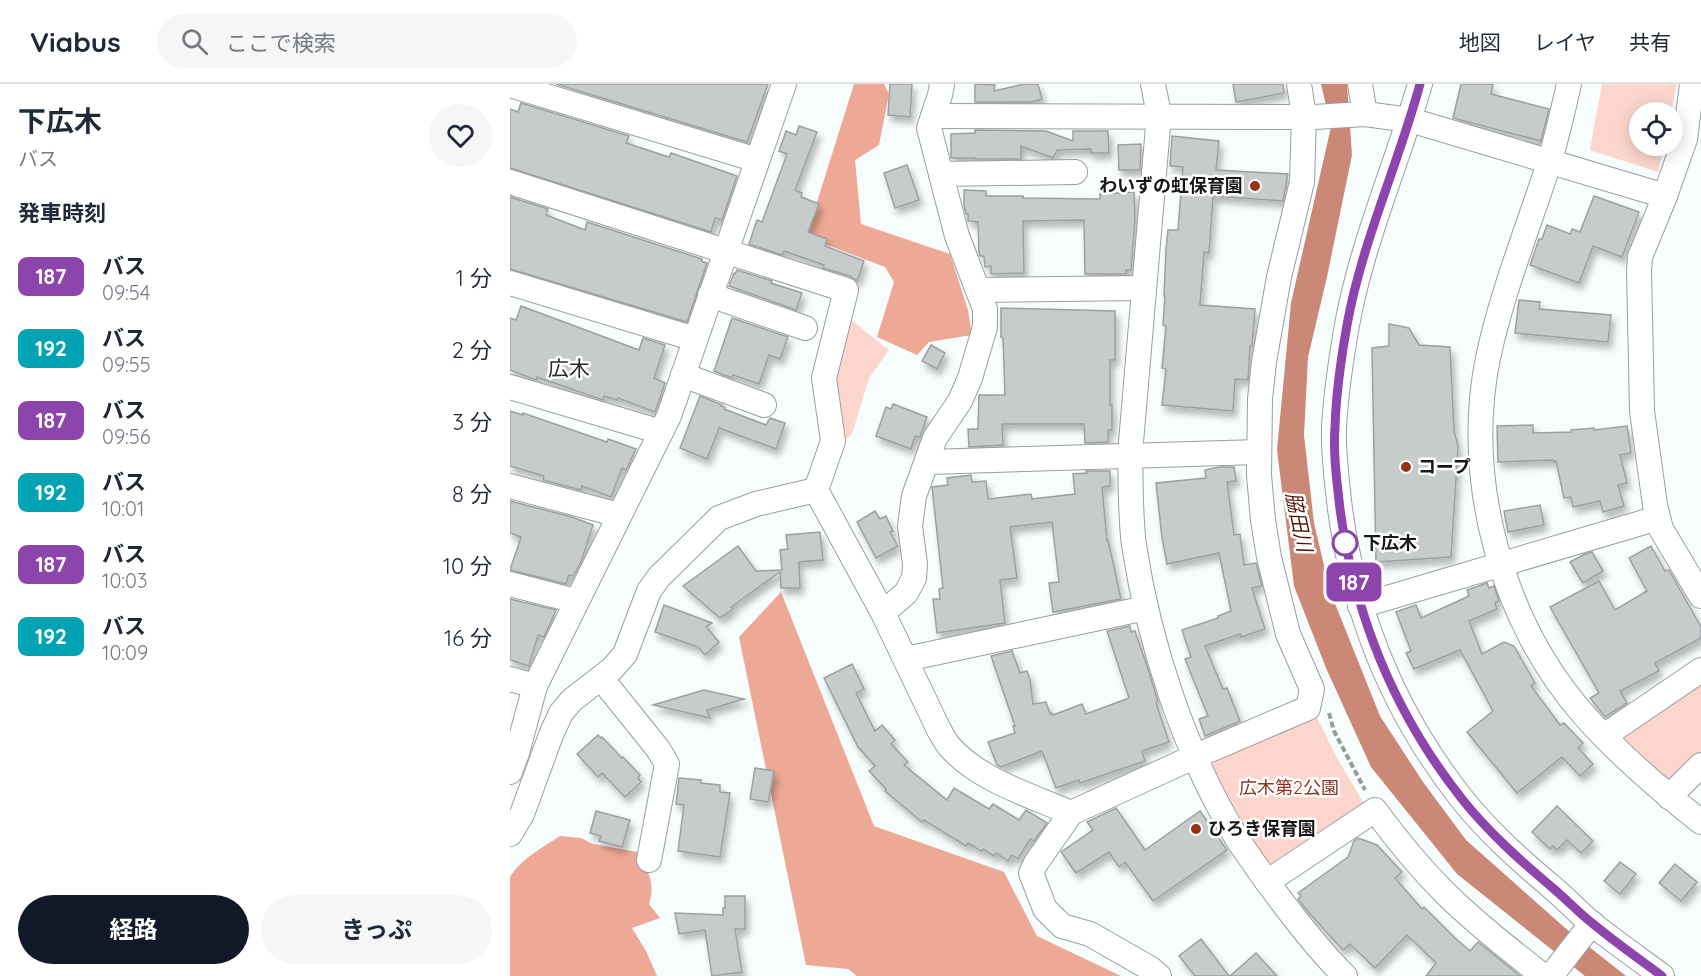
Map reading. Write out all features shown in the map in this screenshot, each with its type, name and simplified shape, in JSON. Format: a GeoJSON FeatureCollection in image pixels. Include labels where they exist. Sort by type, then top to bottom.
{"type":"FeatureCollection","features":[{"type":"Feature","properties":{"kind":"street"},"geometry":{"type":"LineString","coordinates":[[510,772],[535,686],[669,416],[784,84]]}},
{"type":"Feature","properties":{"kind":"street"},"geometry":{"type":"LineString","coordinates":[[883,612],[906,593],[914,578],[915,564],[910,526],[914,496],[935,438],[960,401],[970,378],[985,327],[985,309],[957,236],[929,128],[942,84]]}},
{"type":"Feature","properties":{"kind":"street"},"geometry":{"type":"LineString","coordinates":[[1153,84],[1159,115],[1130,455],[1134,543],[1146,608],[1172,696],[1216,799],[1238,839],[1267,882],[1301,927],[1345,976]]}},
{"type":"Feature","properties":{"kind":"street"},"geometry":{"type":"LineString","coordinates":[[1160,976],[1152,969],[1090,934],[1062,926],[1045,909],[1031,873],[1071,813],[1308,708],[1312,690],[1288,634],[1269,557],[1259,475],[1260,399],[1264,362],[1279,277],[1302,182],[1309,116],[1299,84]]}},
{"type":"Feature","properties":{"kind":"street"},"geometry":{"type":"LineString","coordinates":[[1360,84],[1360,115]]}},
{"type":"Feature","properties":{"kind":"street"},"geometry":{"type":"LineString","coordinates":[[1420,84],[1358,278],[1339,376],[1334,428],[1337,488],[1345,543],[1360,606],[1389,682],[1432,758],[1463,801],[1588,929],[1662,976]]}},
{"type":"Feature","properties":{"kind":"street"},"geometry":{"type":"LineString","coordinates":[[1569,84],[1550,161],[1511,275],[1488,359],[1481,408],[1484,491],[1492,533],[1510,592],[1540,655],[1583,714],[1604,736],[1649,780],[1701,822]]}},
{"type":"Feature","properties":{"kind":"street"},"geometry":{"type":"LineString","coordinates":[[1692,84],[1685,140],[1640,257],[1639,270],[1642,411],[1658,518],[1661,529],[1701,596]]}},
{"type":"Feature","properties":{"kind":"street"},"geometry":{"type":"LineString","coordinates":[[510,85],[757,160]]}},
{"type":"Feature","properties":{"kind":"street"},"geometry":{"type":"LineString","coordinates":[[933,116],[1360,115],[1410,120],[1665,196]]}},
{"type":"Feature","properties":{"kind":"street"},"geometry":{"type":"LineString","coordinates":[[941,174],[1075,172]]}},
{"type":"Feature","properties":{"kind":"street"},"geometry":{"type":"LineString","coordinates":[[510,182],[846,290],[824,378],[833,441],[816,490],[883,612],[939,730],[950,746],[968,763],[994,780],[1071,813]]}},
{"type":"Feature","properties":{"kind":"street"},"geometry":{"type":"LineString","coordinates":[[510,283],[695,339]]}},
{"type":"Feature","properties":{"kind":"street"},"geometry":{"type":"LineString","coordinates":[[978,290],[1144,288]]}},
{"type":"Feature","properties":{"kind":"street"},"geometry":{"type":"LineString","coordinates":[[711,295],[805,328]]}},
{"type":"Feature","properties":{"kind":"street"},"geometry":{"type":"LineString","coordinates":[[683,375],[764,405]]}},
{"type":"Feature","properties":{"kind":"street"},"geometry":{"type":"LineString","coordinates":[[510,387],[661,432]]}},
{"type":"Feature","properties":{"kind":"street"},"geometry":{"type":"LineString","coordinates":[[928,462],[1259,452]]}},
{"type":"Feature","properties":{"kind":"street"},"geometry":{"type":"LineString","coordinates":[[510,486],[619,515]]}},
{"type":"Feature","properties":{"kind":"street"},"geometry":{"type":"LineString","coordinates":[[510,834],[522,814],[561,713],[572,700],[612,669],[625,654],[649,591],[659,577],[719,518],[756,504],[816,490]]}},
{"type":"Feature","properties":{"kind":"street"},"geometry":{"type":"LineString","coordinates":[[1360,606],[1658,518]]}},
{"type":"Feature","properties":{"kind":"street"},"geometry":{"type":"LineString","coordinates":[[510,584],[576,601]]}},
{"type":"Feature","properties":{"kind":"street"},"geometry":{"type":"LineString","coordinates":[[906,659],[1146,608]]}},
{"type":"Feature","properties":{"kind":"street"},"geometry":{"type":"LineString","coordinates":[[1604,736],[1701,670]]}},
{"type":"Feature","properties":{"kind":"street"},"geometry":{"type":"LineString","coordinates":[[601,678],[658,749],[666,764],[649,860]]}},
{"type":"Feature","properties":{"kind":"street"},"geometry":{"type":"LineString","coordinates":[[510,679],[535,686]]}},
{"type":"Feature","properties":{"kind":"street"},"geometry":{"type":"LineString","coordinates":[[1669,797],[1701,765]]}},
{"type":"Feature","properties":{"kind":"street"},"geometry":{"type":"LineString","coordinates":[[1267,882],[1375,810],[1446,894],[1483,927],[1550,974],[1588,929]]}},
{"type":"Feature","properties":{"kind":"path"},"geometry":{"type":"LineString","coordinates":[[1326,704],[1334,731],[1375,810]]}},
{"type":"Feature","properties":{"kind":"green space"},"geometry":{"type":"Polygon","coordinates":[[[1602,84],[1677,84],[1673,102],[1629,102],[1629,156],[1662,156],[1658,172],[1590,150],[1602,84]]]}},
{"type":"Feature","properties":{"kind":"green space"},"geometry":{"type":"Polygon","coordinates":[[[850,319],[889,350],[869,378],[852,434],[844,441],[831,380],[850,319]]]}},
{"type":"Feature","properties":{"kind":"green space"},"geometry":{"type":"Polygon","coordinates":[[[1701,680],[1701,753],[1675,779],[1665,781],[1622,742],[1622,733],[1701,680]]]}},
{"type":"Feature","properties":{"kind":"green space","name":"広木第2公園"},"geometry":{"type":"Polygon","coordinates":[[[1313,709],[1337,758],[1365,805],[1275,867],[1266,865],[1212,767],[1216,758],[1313,709]]]}},
{"type":"Feature","properties":{"kind":"shaded area"},"geometry":{"type":"Polygon","coordinates":[[[854,84],[884,84],[889,94],[879,145],[855,160],[861,224],[950,254],[968,310],[972,335],[929,342],[917,355],[877,337],[894,282],[885,267],[806,237],[854,84]]]}},
{"type":"Feature","properties":{"kind":"shaded area"},"geometry":{"type":"Polygon","coordinates":[[[781,592],[874,826],[1004,872],[1037,936],[1121,976],[857,976],[848,969],[806,965],[739,637],[781,592]]]}},
{"type":"Feature","properties":{"kind":"shaded area"},"geometry":{"type":"Polygon","coordinates":[[[560,836],[581,838],[593,844],[637,852],[650,877],[652,890],[649,904],[660,918],[632,928],[657,976],[510,976],[510,877],[526,859],[560,836]]]}},
{"type":"Feature","properties":{"kind":"water","name":"脇田川"},"geometry":{"type":"Polygon","coordinates":[[[1321,84],[1347,84],[1352,155],[1308,357],[1304,435],[1314,523],[1330,591],[1380,716],[1423,782],[1466,840],[1564,927],[1626,976],[1585,976],[1457,874],[1371,767],[1326,668],[1294,586],[1277,450],[1291,303],[1331,127],[1321,84]]]}},
{"type":"Feature","properties":{"kind":"building"},"geometry":{"type":"Polygon","coordinates":[[[556,84],[768,84],[747,142],[556,84]]]}},
{"type":"Feature","properties":{"kind":"building"},"geometry":{"type":"Polygon","coordinates":[[[890,84],[912,84],[910,117],[888,115],[890,84]]]}},
{"type":"Feature","properties":{"kind":"building"},"geometry":{"type":"Polygon","coordinates":[[[975,84],[995,85],[994,91],[1024,84],[1038,84],[1042,99],[1032,102],[975,102],[975,84]]]}},
{"type":"Feature","properties":{"kind":"building"},"geometry":{"type":"Polygon","coordinates":[[[1233,84],[1283,84],[1284,93],[1236,102],[1233,84]]]}},
{"type":"Feature","properties":{"kind":"building"},"geometry":{"type":"Polygon","coordinates":[[[1461,84],[1493,84],[1491,94],[1549,109],[1541,141],[1453,118],[1461,84]]]}},
{"type":"Feature","properties":{"kind":"building"},"geometry":{"type":"Polygon","coordinates":[[[521,103],[629,136],[626,143],[669,157],[671,153],[737,176],[722,220],[715,218],[711,232],[510,168],[510,109],[518,112],[521,103]]]}},
{"type":"Feature","properties":{"kind":"building"},"geometry":{"type":"Polygon","coordinates":[[[799,126],[817,132],[795,190],[802,193],[801,197],[819,204],[808,232],[827,239],[825,246],[864,261],[857,281],[850,276],[823,268],[824,265],[784,251],[782,255],[749,244],[757,220],[762,222],[787,154],[779,151],[786,131],[796,135],[799,126]]]}},
{"type":"Feature","properties":{"kind":"building"},"geometry":{"type":"Polygon","coordinates":[[[975,130],[1046,131],[1073,141],[1073,131],[1108,131],[1109,153],[1091,153],[1091,149],[1057,150],[1053,158],[1021,146],[1021,159],[951,158],[951,134],[975,133],[975,130]]]}},
{"type":"Feature","properties":{"kind":"building"},"geometry":{"type":"Polygon","coordinates":[[[1172,136],[1219,141],[1216,170],[1288,174],[1283,201],[1213,196],[1209,253],[1204,252],[1200,305],[1255,309],[1248,380],[1235,379],[1233,411],[1162,405],[1166,369],[1162,368],[1166,326],[1163,325],[1166,249],[1168,230],[1178,230],[1183,167],[1170,166],[1172,136]]]}},
{"type":"Feature","properties":{"kind":"building"},"geometry":{"type":"Polygon","coordinates":[[[1141,144],[1140,170],[1119,170],[1118,145],[1141,144]]]}},
{"type":"Feature","properties":{"kind":"building"},"geometry":{"type":"Polygon","coordinates":[[[907,165],[919,200],[895,208],[884,173],[907,165]]]}},
{"type":"Feature","properties":{"kind":"building"},"geometry":{"type":"Polygon","coordinates":[[[964,190],[986,191],[986,196],[1100,199],[1100,194],[1134,192],[1135,219],[1131,270],[1126,270],[1126,274],[1085,274],[1084,220],[1023,221],[1024,273],[991,274],[991,266],[985,267],[984,256],[980,256],[979,253],[978,222],[968,221],[964,205],[964,190]]]}},
{"type":"Feature","properties":{"kind":"building"},"geometry":{"type":"Polygon","coordinates":[[[1594,196],[1639,212],[1622,257],[1593,246],[1579,283],[1530,265],[1539,239],[1542,239],[1547,225],[1570,234],[1572,229],[1580,232],[1594,196]]]}},
{"type":"Feature","properties":{"kind":"building"},"geometry":{"type":"Polygon","coordinates":[[[510,197],[548,209],[546,215],[585,230],[587,222],[702,259],[701,261],[707,263],[687,322],[510,269],[510,197]]]}},
{"type":"Feature","properties":{"kind":"building"},"geometry":{"type":"Polygon","coordinates":[[[737,270],[802,293],[796,310],[729,286],[737,270]]]}},
{"type":"Feature","properties":{"kind":"building"},"geometry":{"type":"Polygon","coordinates":[[[1519,300],[1540,302],[1539,309],[1611,315],[1608,342],[1515,333],[1519,300]]]}},
{"type":"Feature","properties":{"kind":"building"},"geometry":{"type":"Polygon","coordinates":[[[521,306],[639,350],[643,338],[665,345],[654,378],[665,383],[655,412],[618,398],[617,400],[604,396],[603,400],[510,370],[510,318],[516,320],[521,306]]]}},
{"type":"Feature","properties":{"kind":"building"},"geometry":{"type":"Polygon","coordinates":[[[1001,308],[1115,311],[1115,360],[1110,360],[1112,430],[1108,430],[1108,442],[1085,443],[1084,424],[1002,424],[1003,445],[969,447],[968,429],[978,429],[979,395],[1005,395],[1001,308]]]}},
{"type":"Feature","properties":{"kind":"building"},"geometry":{"type":"Polygon","coordinates":[[[732,318],[788,337],[780,359],[769,355],[759,384],[714,371],[732,318]]]}},
{"type":"Feature","properties":{"kind":"building"},"geometry":{"type":"Polygon","coordinates":[[[1389,324],[1409,328],[1419,345],[1450,347],[1454,430],[1458,447],[1451,557],[1376,562],[1372,348],[1389,346],[1389,324]]]}},
{"type":"Feature","properties":{"kind":"building"},"geometry":{"type":"Polygon","coordinates":[[[931,345],[945,353],[937,369],[922,361],[931,345]]]}},
{"type":"Feature","properties":{"kind":"building"},"geometry":{"type":"Polygon","coordinates":[[[700,396],[722,405],[724,409],[766,425],[770,418],[785,423],[776,449],[719,428],[707,459],[680,448],[700,396]]]}},
{"type":"Feature","properties":{"kind":"building"},"geometry":{"type":"Polygon","coordinates":[[[893,404],[927,417],[920,437],[915,436],[911,449],[876,436],[886,407],[891,409],[893,404]]]}},
{"type":"Feature","properties":{"kind":"building"},"geometry":{"type":"Polygon","coordinates":[[[510,411],[523,415],[523,413],[607,442],[608,439],[636,449],[626,470],[622,468],[611,497],[582,486],[581,490],[543,480],[544,476],[510,466],[510,411]]]}},
{"type":"Feature","properties":{"kind":"building"},"geometry":{"type":"Polygon","coordinates":[[[1533,425],[1533,433],[1571,432],[1571,430],[1627,426],[1631,453],[1620,455],[1627,483],[1618,485],[1624,506],[1603,512],[1600,501],[1573,507],[1571,497],[1564,498],[1556,461],[1498,462],[1497,426],[1533,425]]]}},
{"type":"Feature","properties":{"kind":"building"},"geometry":{"type":"Polygon","coordinates":[[[1234,467],[1236,481],[1227,482],[1234,535],[1240,534],[1244,565],[1256,563],[1262,586],[1252,588],[1265,629],[1241,637],[1240,634],[1205,646],[1223,689],[1227,688],[1240,721],[1205,736],[1199,719],[1208,716],[1185,659],[1191,657],[1182,630],[1218,618],[1231,611],[1219,553],[1167,564],[1156,483],[1206,478],[1205,470],[1234,467]]]}},
{"type":"Feature","properties":{"kind":"building"},"geometry":{"type":"Polygon","coordinates":[[[1086,471],[1110,471],[1110,486],[1102,487],[1107,540],[1121,599],[1053,612],[1049,583],[1059,582],[1052,522],[1010,527],[1017,578],[1000,580],[1005,623],[937,633],[933,599],[940,599],[939,589],[943,588],[932,487],[948,485],[947,478],[971,475],[972,482],[986,481],[988,499],[1031,494],[1032,499],[1075,494],[1073,474],[1087,473],[1086,471]]]}},
{"type":"Feature","properties":{"kind":"building"},"geometry":{"type":"Polygon","coordinates":[[[510,501],[572,517],[593,525],[581,562],[573,576],[569,575],[566,584],[510,570],[521,537],[510,533],[510,501]]]}},
{"type":"Feature","properties":{"kind":"building"},"geometry":{"type":"Polygon","coordinates":[[[1540,505],[1544,525],[1508,532],[1504,511],[1540,505]]]}},
{"type":"Feature","properties":{"kind":"building"},"geometry":{"type":"Polygon","coordinates":[[[875,511],[880,519],[886,516],[893,531],[890,532],[898,546],[876,558],[857,522],[875,511]]]}},
{"type":"Feature","properties":{"kind":"building"},"geometry":{"type":"Polygon","coordinates":[[[820,532],[823,560],[799,562],[800,588],[781,588],[780,572],[731,607],[733,609],[720,618],[683,586],[738,546],[756,571],[782,570],[780,550],[788,549],[786,535],[820,532]]]}},
{"type":"Feature","properties":{"kind":"building"},"geometry":{"type":"Polygon","coordinates":[[[1651,546],[1665,571],[1669,570],[1701,627],[1701,638],[1655,663],[1659,671],[1620,691],[1627,703],[1605,717],[1590,698],[1599,693],[1550,607],[1599,581],[1615,610],[1647,591],[1629,558],[1651,546]]]}},
{"type":"Feature","properties":{"kind":"building"},"geometry":{"type":"Polygon","coordinates":[[[1592,552],[1603,571],[1583,583],[1570,562],[1592,552]]]}},
{"type":"Feature","properties":{"kind":"building"},"geometry":{"type":"Polygon","coordinates":[[[1487,583],[1489,588],[1494,586],[1499,601],[1495,603],[1497,609],[1469,621],[1482,654],[1504,642],[1514,646],[1535,683],[1531,686],[1560,725],[1564,723],[1583,743],[1578,748],[1593,764],[1580,776],[1562,757],[1517,793],[1467,732],[1493,711],[1460,650],[1414,669],[1406,653],[1411,651],[1396,612],[1416,605],[1421,618],[1469,596],[1467,590],[1487,583]]]}},
{"type":"Feature","properties":{"kind":"building"},"geometry":{"type":"Polygon","coordinates":[[[510,599],[556,610],[544,637],[538,635],[529,666],[510,660],[510,599]]]}},
{"type":"Feature","properties":{"kind":"building"},"geometry":{"type":"Polygon","coordinates":[[[664,605],[712,623],[706,627],[719,642],[705,655],[698,647],[655,632],[664,605]]]}},
{"type":"Feature","properties":{"kind":"building"},"geometry":{"type":"Polygon","coordinates":[[[1130,626],[1131,632],[1135,631],[1149,672],[1169,742],[1142,751],[1145,761],[1080,783],[1079,780],[1056,788],[1042,751],[1001,767],[997,765],[988,742],[1015,733],[1013,726],[1015,726],[991,656],[1012,651],[1020,673],[1027,671],[1033,704],[1046,702],[1050,714],[1053,715],[1082,704],[1086,714],[1129,698],[1107,631],[1130,626]]]}},
{"type":"Feature","properties":{"kind":"building"},"geometry":{"type":"Polygon","coordinates":[[[852,664],[864,689],[856,693],[875,731],[882,725],[895,740],[891,744],[908,762],[904,765],[947,800],[954,788],[989,809],[993,804],[1019,820],[1026,810],[1047,823],[1034,841],[1030,839],[1018,859],[1012,855],[1008,861],[996,853],[994,856],[968,843],[966,846],[924,820],[922,822],[885,791],[886,789],[869,771],[875,766],[858,747],[824,678],[852,664]]]}},
{"type":"Feature","properties":{"kind":"building"},"geometry":{"type":"Polygon","coordinates":[[[704,690],[744,699],[707,710],[710,718],[653,705],[704,690]]]}},
{"type":"Feature","properties":{"kind":"building"},"geometry":{"type":"Polygon","coordinates":[[[598,735],[640,775],[638,778],[641,782],[625,797],[602,773],[598,777],[577,754],[598,735]]]}},
{"type":"Feature","properties":{"kind":"building"},"geometry":{"type":"Polygon","coordinates":[[[755,768],[774,771],[768,802],[750,799],[755,768]]]}},
{"type":"Feature","properties":{"kind":"building"},"geometry":{"type":"Polygon","coordinates":[[[679,778],[720,785],[720,792],[730,793],[720,857],[678,851],[684,805],[676,804],[679,778]]]}},
{"type":"Feature","properties":{"kind":"building"},"geometry":{"type":"Polygon","coordinates":[[[1557,806],[1593,841],[1581,853],[1567,840],[1557,850],[1553,846],[1550,849],[1532,832],[1557,806]]]}},
{"type":"Feature","properties":{"kind":"building"},"geometry":{"type":"Polygon","coordinates":[[[1116,808],[1145,850],[1200,811],[1227,850],[1153,901],[1125,862],[1119,867],[1109,852],[1076,873],[1061,852],[1093,830],[1087,822],[1116,808]]]}},
{"type":"Feature","properties":{"kind":"building"},"geometry":{"type":"Polygon","coordinates":[[[596,811],[630,820],[622,847],[599,841],[601,836],[590,833],[596,811]]]}},
{"type":"Feature","properties":{"kind":"building"},"geometry":{"type":"Polygon","coordinates":[[[1358,838],[1377,845],[1402,872],[1395,878],[1422,909],[1424,907],[1470,951],[1478,942],[1520,976],[1426,976],[1436,963],[1407,935],[1375,968],[1350,944],[1343,950],[1298,899],[1301,896],[1298,893],[1348,857],[1354,841],[1358,838]]]}},
{"type":"Feature","properties":{"kind":"building"},"geometry":{"type":"Polygon","coordinates":[[[1620,862],[1636,874],[1620,894],[1604,881],[1620,862]]]}},
{"type":"Feature","properties":{"kind":"building"},"geometry":{"type":"Polygon","coordinates":[[[1675,864],[1697,882],[1681,901],[1659,883],[1675,864]]]}},
{"type":"Feature","properties":{"kind":"building"},"geometry":{"type":"Polygon","coordinates":[[[725,896],[745,896],[745,929],[735,929],[742,972],[712,976],[705,930],[679,934],[675,913],[723,915],[725,896]]]}},
{"type":"Feature","properties":{"kind":"building"},"geometry":{"type":"Polygon","coordinates":[[[1201,939],[1229,976],[1195,976],[1179,956],[1201,939]]]}},
{"type":"Feature","properties":{"kind":"building"},"geometry":{"type":"Polygon","coordinates":[[[1256,953],[1277,976],[1230,976],[1256,953]]]}},
{"type":"Feature","properties":{"kind":"bus line","name":"187"},"geometry":{"type":"LineString","coordinates":[[1420,84],[1358,278],[1339,376],[1334,428],[1337,488],[1351,573],[1372,641],[1389,682],[1432,758],[1463,801],[1526,865],[1592,923],[1662,976]]}},
{"type":"Feature","properties":{"kind":"place","name":"わいずの虹保育園"},"geometry":{"type":"Point","coordinates":[1255,186]}},
{"type":"Feature","properties":{"kind":"place","name":"コープ"},"geometry":{"type":"Point","coordinates":[1406,467]}},
{"type":"Feature","properties":{"kind":"place","name":"下広木"},"geometry":{"type":"Point","coordinates":[1345,543]}},
{"type":"Feature","properties":{"kind":"place","name":"ひろき保育園"},"geometry":{"type":"Point","coordinates":[1196,829]}},
{"type":"Feature","properties":{"kind":"district","name":"広木"},"geometry":{"type":"Point","coordinates":[569,369]}}]}
